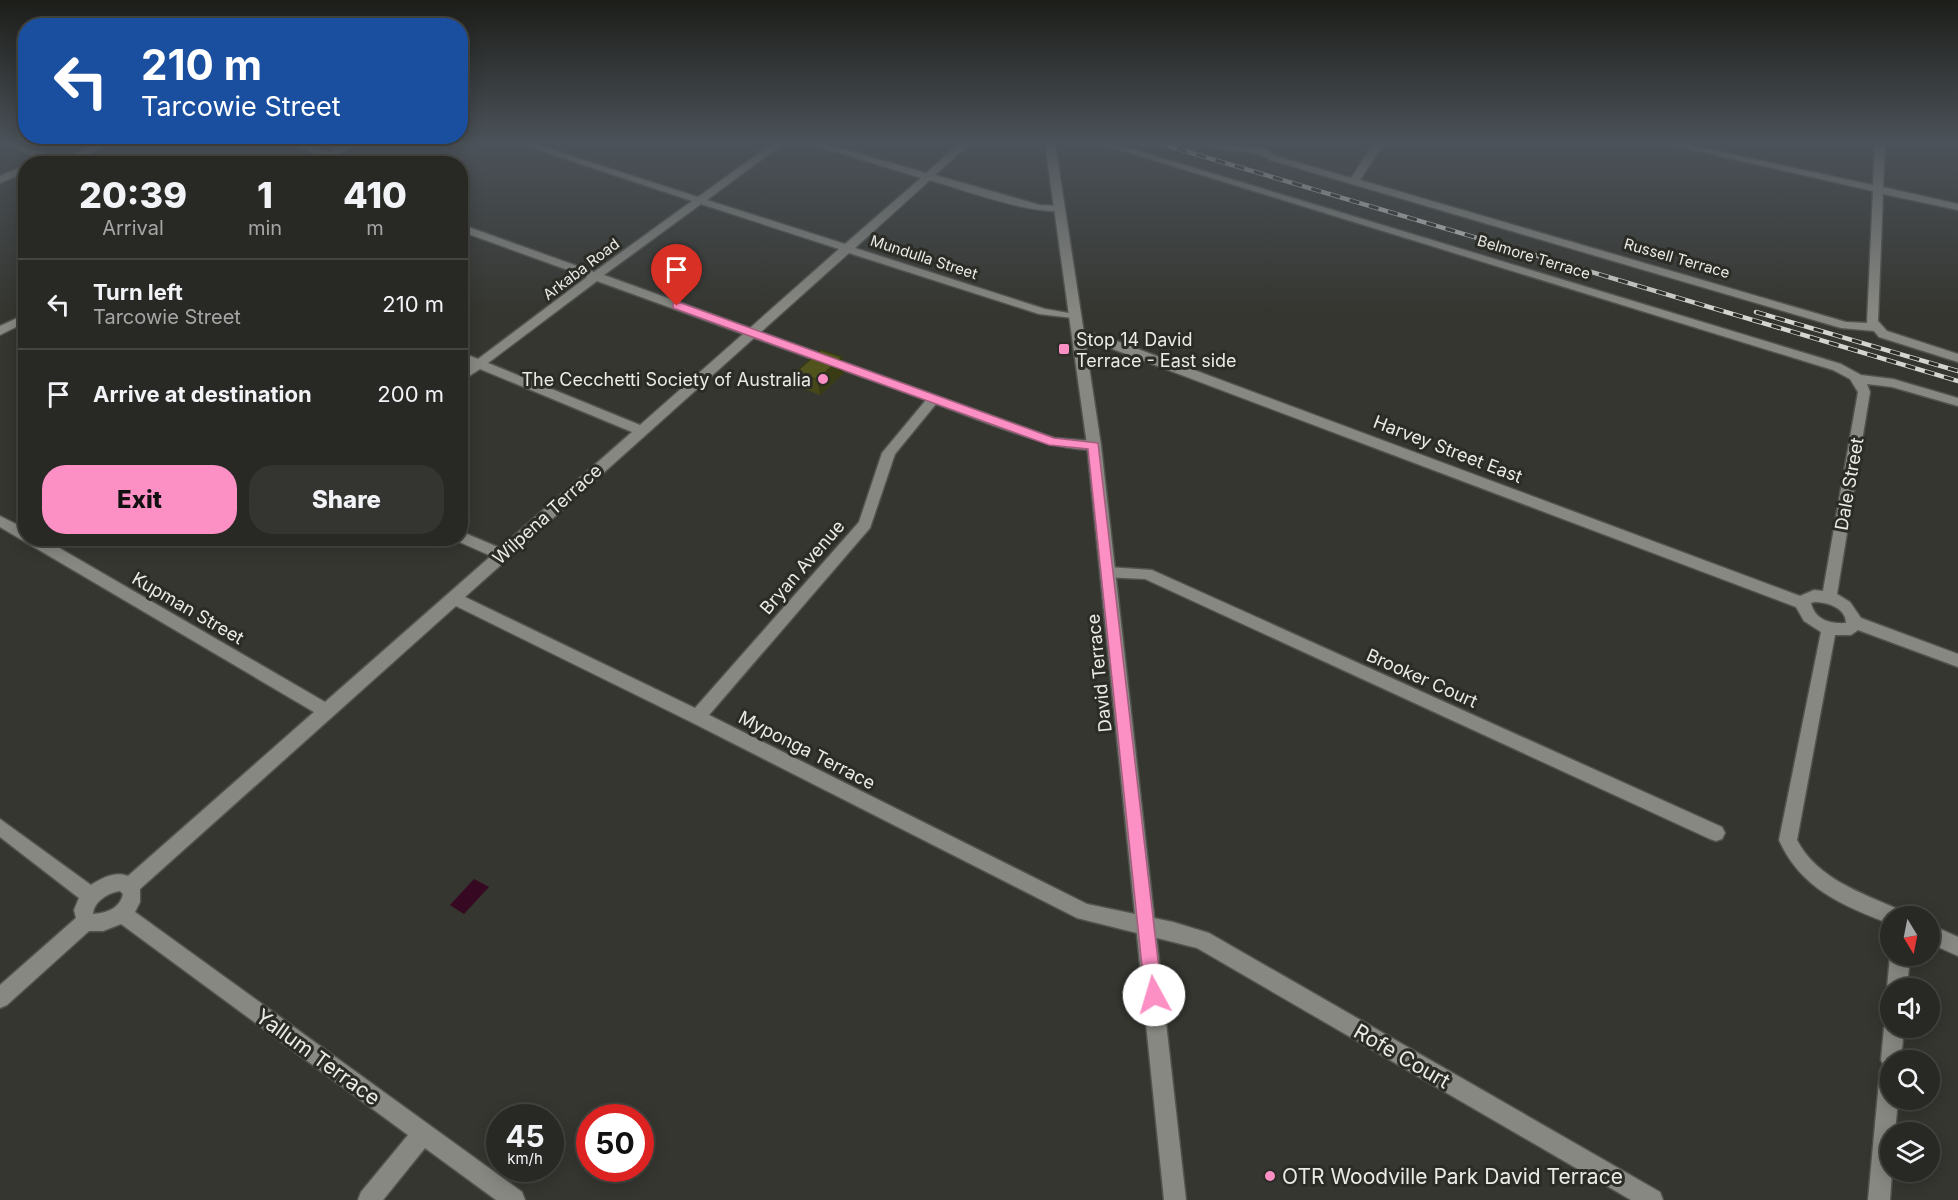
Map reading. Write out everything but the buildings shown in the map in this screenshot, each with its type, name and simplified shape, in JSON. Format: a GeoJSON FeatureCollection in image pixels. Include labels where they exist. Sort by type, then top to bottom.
{"type":"FeatureCollection","features":[{"type":"Feature","properties":{"kind":"street","name":"Mundulla Street"},"geometry":{"type":"LineString","coordinates":[[701,199],[1043,312],[1077,317]]}},
{"type":"Feature","properties":{"kind":"street","name":"Arkaba Road"},"geometry":{"type":"LineString","coordinates":[[468,372],[701,199]]}},
{"type":"Feature","properties":{"kind":"street","name":"Wilpena Terrace"},"geometry":{"type":"LineString","coordinates":[[130,886],[901,199]]}},
{"type":"Feature","properties":{"kind":"street"},"geometry":{"type":"LineString","coordinates":[[1008,199],[1040,208],[1060,208]]}},
{"type":"Feature","properties":{"kind":"street","name":"David Terrace"},"geometry":{"type":"LineString","coordinates":[[1059,199],[1094,446],[1175,1200]]}},
{"type":"Feature","properties":{"kind":"street","name":"Belmore Terrace"},"geometry":{"type":"LineString","coordinates":[[1286,199],[1837,367],[1856,377],[1893,383],[1958,402]]}},
{"type":"Feature","properties":{"kind":"street","name":"Russell Terrace"},"geometry":{"type":"LineString","coordinates":[[1415,199],[1845,325],[1878,328],[1883,334],[1904,343],[1958,358]]}},
{"type":"Feature","properties":{"kind":"street"},"geometry":{"type":"LineString","coordinates":[[1877,199],[1872,322],[1878,328]]}},
{"type":"Feature","properties":{"kind":"street"},"geometry":{"type":"LineString","coordinates":[[1922,199],[1958,207]]}},
{"type":"Feature","properties":{"kind":"street"},"geometry":{"type":"LineString","coordinates":[[468,230],[1053,442],[1094,446]]}},
{"type":"Feature","properties":{"kind":"street"},"geometry":{"type":"LineString","coordinates":[[0,330],[18,324]]}},
{"type":"Feature","properties":{"kind":"street","name":"Harvey Street East"},"geometry":{"type":"LineString","coordinates":[[1079,334],[1099,339],[1803,603]]}},
{"type":"Feature","properties":{"kind":"street"},"geometry":{"type":"LineString","coordinates":[[468,359],[641,431]]}},
{"type":"Feature","properties":{"kind":"street","name":"Dale Street"},"geometry":{"type":"LineString","coordinates":[[1830,597],[1864,392],[1856,377]]}},
{"type":"Feature","properties":{"kind":"street","name":"Bryan Avenue"},"geometry":{"type":"LineString","coordinates":[[697,717],[865,524],[889,453],[934,399]]}},
{"type":"Feature","properties":{"kind":"street"},"geometry":{"type":"LineString","coordinates":[[0,521],[18,531]]}},
{"type":"Feature","properties":{"kind":"street"},"geometry":{"type":"LineString","coordinates":[[468,540],[501,555]]}},
{"type":"Feature","properties":{"kind":"street","name":"Kupman Street"},"geometry":{"type":"LineString","coordinates":[[44,546],[326,711]]}},
{"type":"Feature","properties":{"kind":"street","name":"Brooker Court"},"geometry":{"type":"LineString","coordinates":[[1108,573],[1147,574],[1716,832]]}},
{"type":"Feature","properties":{"kind":"street"},"geometry":{"type":"LineString","coordinates":[[1814,596],[1830,597],[1846,606],[1855,622],[1851,629],[1839,631],[1829,629],[1808,616],[1803,603],[1806,598],[1814,596]]}},
{"type":"Feature","properties":{"kind":"street","name":"Myponga Terrace"},"geometry":{"type":"LineString","coordinates":[[453,598],[697,717],[1084,912],[1146,927]]}},
{"type":"Feature","properties":{"kind":"street"},"geometry":{"type":"LineString","coordinates":[[1855,622],[1958,661]]}},
{"type":"Feature","properties":{"kind":"street"},"geometry":{"type":"LineString","coordinates":[[1829,629],[1788,840],[1793,854],[1802,867],[1821,882],[1880,910]]}},
{"type":"Feature","properties":{"kind":"street"},"geometry":{"type":"LineString","coordinates":[[0,827],[91,896]]}},
{"type":"Feature","properties":{"kind":"street"},"geometry":{"type":"LineString","coordinates":[[121,882],[130,886],[133,891],[132,898],[122,913],[99,924],[86,921],[83,910],[91,896],[113,883],[121,882]]}},
{"type":"Feature","properties":{"kind":"street","name":"Yallum Terrace"},"geometry":{"type":"LineString","coordinates":[[122,913],[514,1200]]}},
{"type":"Feature","properties":{"kind":"street"},"geometry":{"type":"LineString","coordinates":[[0,998],[86,921]]}},
{"type":"Feature","properties":{"kind":"street","name":"Rofe Court"},"geometry":{"type":"LineString","coordinates":[[1146,927],[1180,932],[1202,940],[1652,1200]]}},
{"type":"Feature","properties":{"kind":"street"},"geometry":{"type":"LineString","coordinates":[[1940,938],[1958,947]]}},
{"type":"Feature","properties":{"kind":"street"},"geometry":{"type":"LineString","coordinates":[[1879,1200],[1887,1110]]}},
{"type":"Feature","properties":{"kind":"street"},"geometry":{"type":"LineString","coordinates":[[369,1200],[423,1134]]}},
{"type":"Feature","properties":{"kind":"shaded area"},"geometry":{"type":"Polygon","coordinates":[[[474,879],[489,887],[464,914],[450,905],[474,879]]]}},
{"type":"Feature","properties":{"kind":"railway"},"geometry":{"type":"LineString","coordinates":[[1346,199],[1958,381]]}},
{"type":"Feature","properties":{"kind":"railway"},"geometry":{"type":"LineString","coordinates":[[1756,312],[1958,371]]}},
{"type":"Feature","properties":{"kind":"place","name":"Stop 14 David Terrace - East side"},"geometry":{"type":"Point","coordinates":[1064,349]}},
{"type":"Feature","properties":{"kind":"place","name":"The Cecchetti Society of Australia"},"geometry":{"type":"Point","coordinates":[823,379]}},
{"type":"Feature","properties":{"kind":"place","name":"OTR Woodville Park David Terrace"},"geometry":{"type":"Point","coordinates":[1270,1176]}},
{"type":"Feature","properties":{"kind":"route"},"geometry":{"type":"LineString","coordinates":[[677,306],[1053,442],[1094,446],[1154,995]]}}]}
